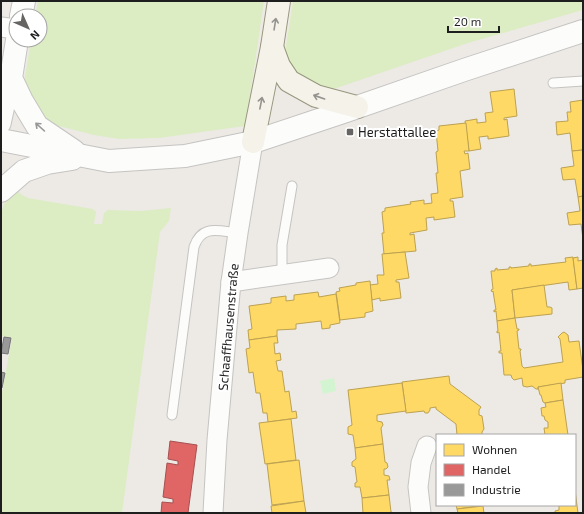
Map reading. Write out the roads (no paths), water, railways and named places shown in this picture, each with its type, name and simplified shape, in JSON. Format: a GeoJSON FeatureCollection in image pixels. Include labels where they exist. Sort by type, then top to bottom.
{"type":"FeatureCollection","features":[{"type":"Feature","properties":{"kind":"main road"},"geometry":{"type":"LineString","coordinates":[[253,142],[272,47],[279,1]]}},
{"type":"Feature","properties":{"kind":"main road"},"geometry":{"type":"LineString","coordinates":[[272,47],[279,66],[289,81],[316,96],[357,107]]}},
{"type":"Feature","properties":{"kind":"street"},"geometry":{"type":"LineString","coordinates":[[1,140],[109,161],[185,156],[253,142],[583,30]]}},
{"type":"Feature","properties":{"kind":"street"},"geometry":{"type":"LineString","coordinates":[[1,124],[16,48]]}},
{"type":"Feature","properties":{"kind":"street"},"geometry":{"type":"LineString","coordinates":[[11,78],[22,101],[37,126],[83,157]]}},
{"type":"Feature","properties":{"kind":"street","name":"Schaaffhausenstraße"},"geometry":{"type":"LineString","coordinates":[[213,513],[217,440],[231,282],[253,142]]}},
{"type":"Feature","properties":{"kind":"street"},"geometry":{"type":"LineString","coordinates":[[1,192],[24,171],[47,163],[83,157]]}},
{"type":"Feature","properties":{"kind":"street"},"geometry":{"type":"LineString","coordinates":[[231,282],[329,268]]}},
{"type":"Feature","properties":{"kind":"street"},"geometry":{"type":"LineString","coordinates":[[421,513],[418,487],[421,463],[427,446]]}},
{"type":"Feature","properties":{"kind":"lane"},"geometry":{"type":"LineString","coordinates":[[553,83],[583,81]]}},
{"type":"Feature","properties":{"kind":"lane"},"geometry":{"type":"LineString","coordinates":[[282,274],[282,245],[292,186]]}},
{"type":"Feature","properties":{"kind":"lane"},"geometry":{"type":"LineString","coordinates":[[172,414],[196,239],[203,233],[210,230],[238,233]]}},
{"type":"Feature","properties":{"kind":"place","name":"Herstattallee"},"geometry":{"type":"Point","coordinates":[350,132]}}]}
